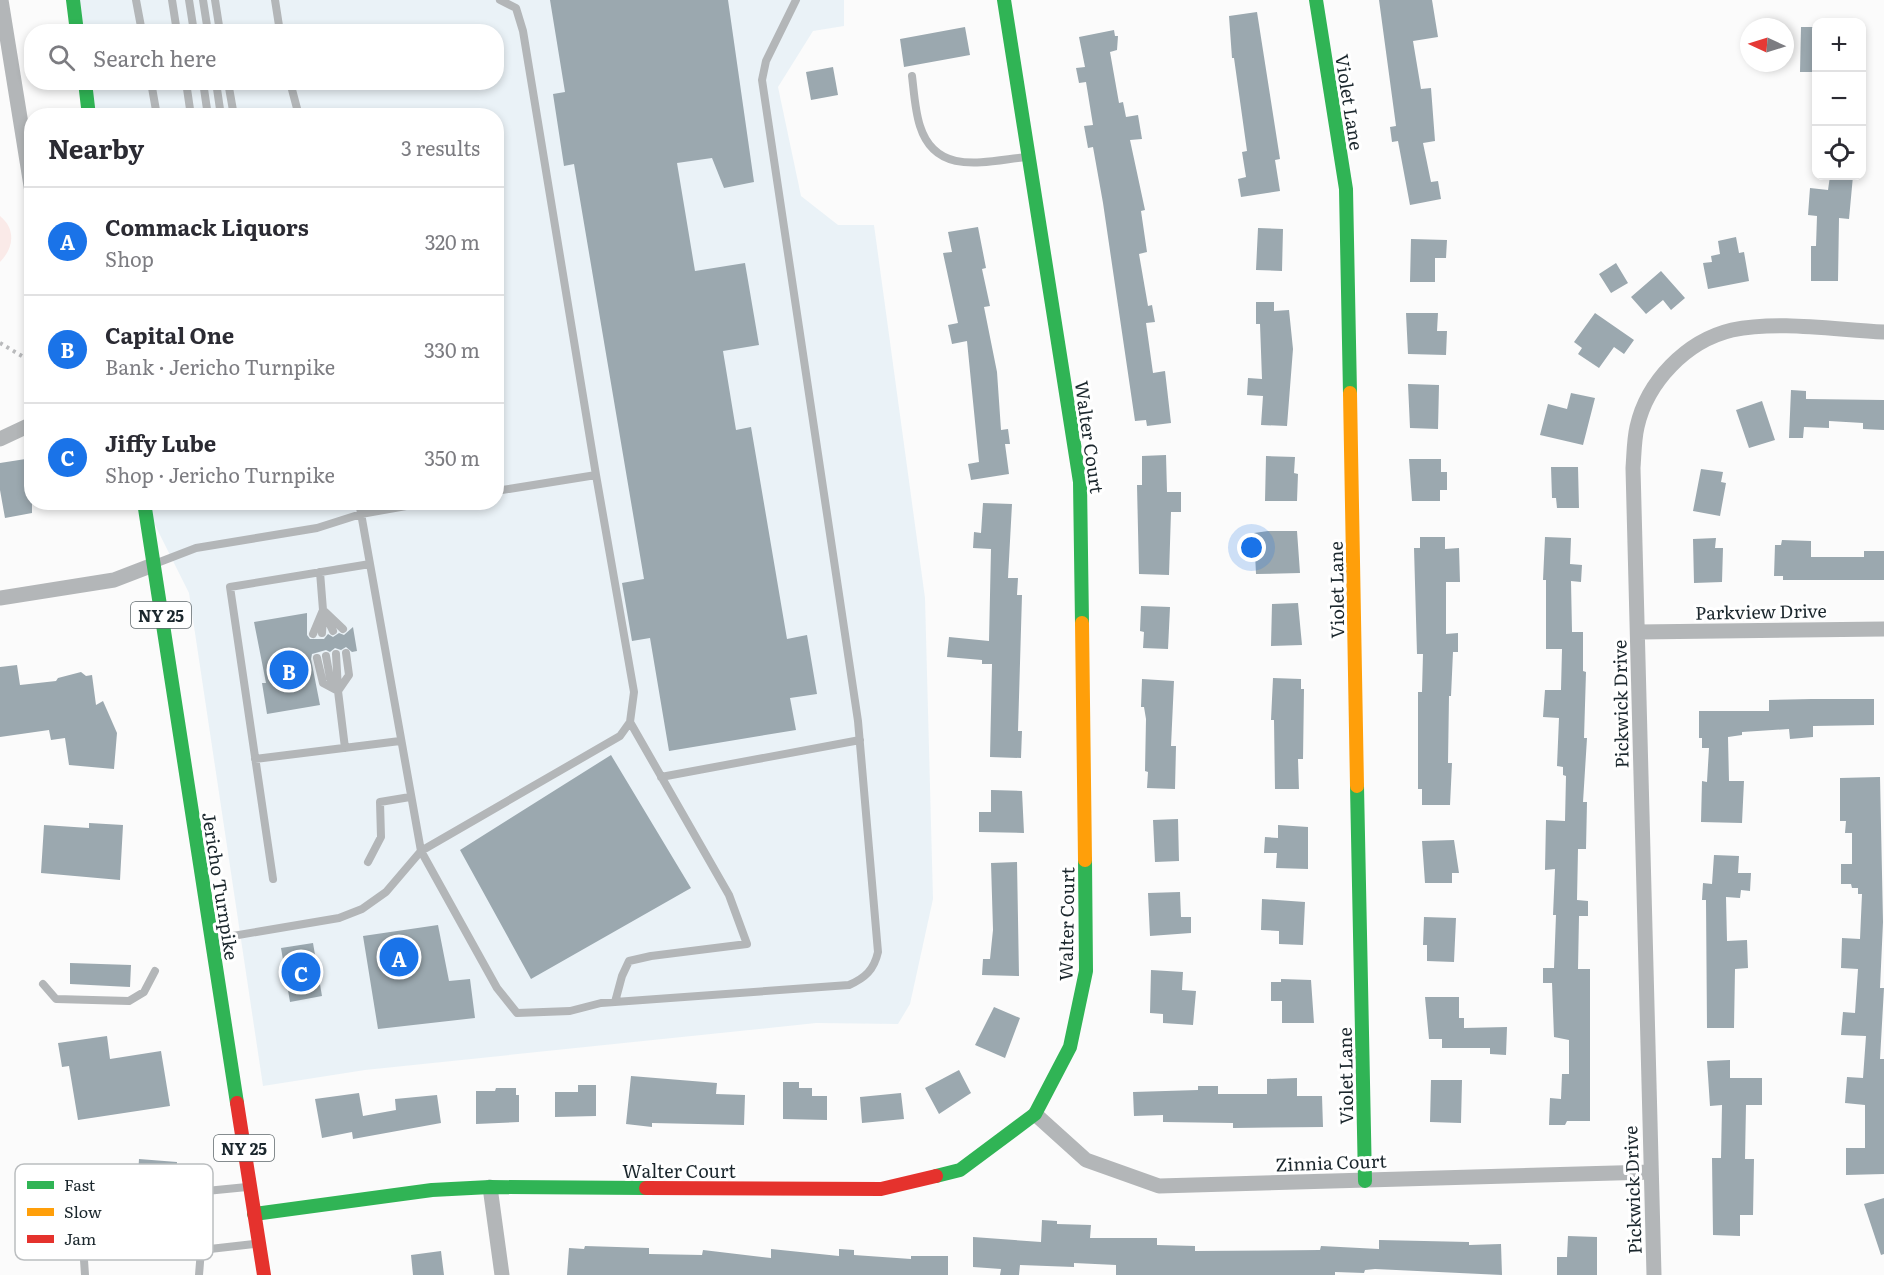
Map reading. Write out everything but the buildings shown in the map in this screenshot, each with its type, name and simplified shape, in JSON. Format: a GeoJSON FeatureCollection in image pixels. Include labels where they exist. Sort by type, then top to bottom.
{"type":"FeatureCollection","features":[{"type":"Feature","properties":{"kind":"street"},"geometry":{"type":"LineString","coordinates":[[1,0],[24,142]]}},
{"type":"Feature","properties":{"kind":"street"},"geometry":{"type":"LineString","coordinates":[[73,0],[76,24]]}},
{"type":"Feature","properties":{"kind":"street","name":"Walter Court"},"geometry":{"type":"LineString","coordinates":[[254,1214],[432,1190],[490,1187],[881,1189],[960,1170],[1035,1114],[1070,1047],[1086,971],[1080,482],[1004,0]]}},
{"type":"Feature","properties":{"kind":"street","name":"Violet Lane"},"geometry":{"type":"LineString","coordinates":[[1316,0],[1346,211],[1365,1181]]}},
{"type":"Feature","properties":{"kind":"street"},"geometry":{"type":"LineString","coordinates":[[86,90],[88,108]]}},
{"type":"Feature","properties":{"kind":"street","name":"Pickwick Drive"},"geometry":{"type":"LineString","coordinates":[[1654,1275],[1633,468],[1637,428],[1646,398],[1672,363],[1701,344],[1731,331],[1769,327],[1883,329]]}},
{"type":"Feature","properties":{"kind":"street"},"geometry":{"type":"LineString","coordinates":[[0,439],[24,428]]}},
{"type":"Feature","properties":{"kind":"street","name":"Jericho Turnpike"},"geometry":{"type":"LineString","coordinates":[[145,510],[264,1275]]}},
{"type":"Feature","properties":{"kind":"street"},"geometry":{"type":"LineString","coordinates":[[0,598],[114,580],[153,565]]}},
{"type":"Feature","properties":{"kind":"street","name":"Parkview Drive"},"geometry":{"type":"LineString","coordinates":[[1638,633],[1884,629]]}},
{"type":"Feature","properties":{"kind":"street","name":"Zinnia Court"},"geometry":{"type":"LineString","coordinates":[[1035,1114],[1086,1160],[1159,1186],[1651,1172]]}},
{"type":"Feature","properties":{"kind":"street"},"geometry":{"type":"LineString","coordinates":[[490,1187],[502,1275]]}},
{"type":"Feature","properties":{"kind":"lane"},"geometry":{"type":"LineString","coordinates":[[136,0],[140,24]]}},
{"type":"Feature","properties":{"kind":"lane"},"geometry":{"type":"LineString","coordinates":[[172,0],[176,24]]}},
{"type":"Feature","properties":{"kind":"lane"},"geometry":{"type":"LineString","coordinates":[[189,0],[193,24]]}},
{"type":"Feature","properties":{"kind":"lane"},"geometry":{"type":"LineString","coordinates":[[203,0],[207,24]]}},
{"type":"Feature","properties":{"kind":"lane"},"geometry":{"type":"LineString","coordinates":[[215,0],[219,24]]}},
{"type":"Feature","properties":{"kind":"lane"},"geometry":{"type":"LineString","coordinates":[[275,0],[279,24]]}},
{"type":"Feature","properties":{"kind":"lane"},"geometry":{"type":"LineString","coordinates":[[211,939],[339,918],[362,909],[386,892],[421,851],[620,736],[630,722],[634,692],[523,31],[516,8],[500,0]]}},
{"type":"Feature","properties":{"kind":"lane"},"geometry":{"type":"LineString","coordinates":[[360,510],[421,851],[497,988],[517,1013],[570,1011],[615,1002],[849,985],[864,979],[876,963],[878,952],[860,740],[762,80],[766,61],[796,0]]}},
{"type":"Feature","properties":{"kind":"lane"},"geometry":{"type":"LineString","coordinates":[[912,76],[919,125],[935,154],[951,162],[1029,157]]}},
{"type":"Feature","properties":{"kind":"lane"},"geometry":{"type":"LineString","coordinates":[[152,90],[156,108]]}},
{"type":"Feature","properties":{"kind":"lane"},"geometry":{"type":"LineString","coordinates":[[187,90],[190,108]]}},
{"type":"Feature","properties":{"kind":"lane"},"geometry":{"type":"LineString","coordinates":[[204,90],[207,108]]}},
{"type":"Feature","properties":{"kind":"lane"},"geometry":{"type":"LineString","coordinates":[[217,90],[220,108]]}},
{"type":"Feature","properties":{"kind":"lane"},"geometry":{"type":"LineString","coordinates":[[229,90],[233,108]]}},
{"type":"Feature","properties":{"kind":"lane"},"geometry":{"type":"LineString","coordinates":[[292,90],[297,108]]}},
{"type":"Feature","properties":{"kind":"lane"},"geometry":{"type":"LineString","coordinates":[[504,490],[596,475]]}},
{"type":"Feature","properties":{"kind":"lane"},"geometry":{"type":"LineString","coordinates":[[153,565],[196,548],[317,528],[361,514],[384,510]]}},
{"type":"Feature","properties":{"kind":"lane"},"geometry":{"type":"LineString","coordinates":[[273,879],[230,587],[370,564]]}},
{"type":"Feature","properties":{"kind":"lane"},"geometry":{"type":"LineString","coordinates":[[318,634],[323,610],[320,572]]}},
{"type":"Feature","properties":{"kind":"lane"},"geometry":{"type":"LineString","coordinates":[[323,610],[343,629]]}},
{"type":"Feature","properties":{"kind":"lane"},"geometry":{"type":"LineString","coordinates":[[323,610],[333,631]]}},
{"type":"Feature","properties":{"kind":"lane"},"geometry":{"type":"LineString","coordinates":[[338,691],[349,675],[346,653]]}},
{"type":"Feature","properties":{"kind":"lane"},"geometry":{"type":"LineString","coordinates":[[336,654],[345,748]]}},
{"type":"Feature","properties":{"kind":"lane"},"geometry":{"type":"LineString","coordinates":[[326,656],[330,678],[338,691]]}},
{"type":"Feature","properties":{"kind":"lane"},"geometry":{"type":"LineString","coordinates":[[317,658],[323,683],[338,691]]}},
{"type":"Feature","properties":{"kind":"lane"},"geometry":{"type":"LineString","coordinates":[[615,1002],[629,961],[651,956],[747,944],[729,895],[630,722]]}},
{"type":"Feature","properties":{"kind":"lane"},"geometry":{"type":"LineString","coordinates":[[661,777],[860,740]]}},
{"type":"Feature","properties":{"kind":"lane"},"geometry":{"type":"LineString","coordinates":[[255,759],[400,741]]}},
{"type":"Feature","properties":{"kind":"lane"},"geometry":{"type":"LineString","coordinates":[[368,862],[381,837],[380,802],[410,797]]}},
{"type":"Feature","properties":{"kind":"lane"},"geometry":{"type":"LineString","coordinates":[[43,984],[56,999],[129,1001],[144,992],[155,971]]}},
{"type":"Feature","properties":{"kind":"lane"},"geometry":{"type":"LineString","coordinates":[[213,1190],[250,1187]]}},
{"type":"Feature","properties":{"kind":"lane"},"geometry":{"type":"LineString","coordinates":[[213,1249],[259,1243]]}},
{"type":"Feature","properties":{"kind":"lane"},"geometry":{"type":"LineString","coordinates":[[84,1260],[85,1275]]}},
{"type":"Feature","properties":{"kind":"lane"},"geometry":{"type":"LineString","coordinates":[[199,1275],[200,1260]]}},
{"type":"Feature","properties":{"kind":"path"},"geometry":{"type":"LineString","coordinates":[[0,343],[24,357]]}},
{"type":"Feature","properties":{"kind":"shaded area"},"geometry":{"type":"Polygon","coordinates":[[[73,0],[844,0],[844,26],[813,31],[778,87],[801,196],[838,225],[874,225],[925,598],[933,899],[910,1004],[898,1024],[816,1023],[365,1070],[263,1086],[189,593],[148,510],[504,510],[504,108],[88,108],[86,90],[504,90],[504,24],[76,24],[73,0]]]}},
{"type":"Feature","properties":{"kind":"shaded area"},"geometry":{"type":"Polygon","coordinates":[[[0,216],[9,227],[11,239],[8,251],[0,262],[0,216]]]}},
{"type":"Feature","properties":{"kind":"traffic: fast"},"geometry":{"type":"LineString","coordinates":[[73,0],[76,24]]}},
{"type":"Feature","properties":{"kind":"traffic: fast"},"geometry":{"type":"LineString","coordinates":[[1004,0],[1080,482],[1082,623]]}},
{"type":"Feature","properties":{"kind":"traffic: fast"},"geometry":{"type":"LineString","coordinates":[[1316,0],[1346,189],[1350,393]]}},
{"type":"Feature","properties":{"kind":"traffic: fast"},"geometry":{"type":"LineString","coordinates":[[86,90],[88,108]]}},
{"type":"Feature","properties":{"kind":"traffic: fast"},"geometry":{"type":"LineString","coordinates":[[145,510],[237,1103]]}},
{"type":"Feature","properties":{"kind":"traffic: fast"},"geometry":{"type":"LineString","coordinates":[[1357,786],[1365,1181]]}},
{"type":"Feature","properties":{"kind":"traffic: fast"},"geometry":{"type":"LineString","coordinates":[[936,1176],[960,1170],[1035,1114],[1070,1047],[1086,971],[1085,860]]}},
{"type":"Feature","properties":{"kind":"traffic: fast"},"geometry":{"type":"LineString","coordinates":[[254,1214],[432,1190],[490,1187],[646,1188]]}},
{"type":"Feature","properties":{"kind":"traffic: slow"},"geometry":{"type":"LineString","coordinates":[[1350,393],[1357,786]]}},
{"type":"Feature","properties":{"kind":"traffic: slow"},"geometry":{"type":"LineString","coordinates":[[1082,623],[1085,860]]}},
{"type":"Feature","properties":{"kind":"traffic: jam"},"geometry":{"type":"LineString","coordinates":[[237,1103],[264,1275]]}},
{"type":"Feature","properties":{"kind":"traffic: jam"},"geometry":{"type":"LineString","coordinates":[[646,1188],[881,1189],[936,1176]]}},
{"type":"Feature","properties":{"kind":"place","name":"Capital One"},"geometry":{"type":"Point","coordinates":[289,670]}},
{"type":"Feature","properties":{"kind":"place","name":"Commack Liquors"},"geometry":{"type":"Point","coordinates":[399,957]}},
{"type":"Feature","properties":{"kind":"place","name":"Jiffy Lube"},"geometry":{"type":"Point","coordinates":[301,972]}}]}
